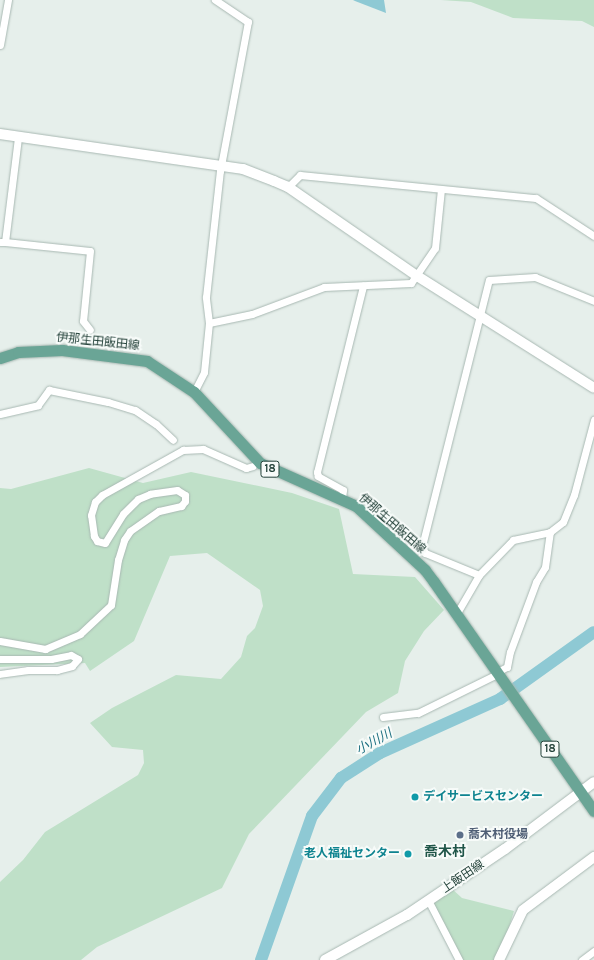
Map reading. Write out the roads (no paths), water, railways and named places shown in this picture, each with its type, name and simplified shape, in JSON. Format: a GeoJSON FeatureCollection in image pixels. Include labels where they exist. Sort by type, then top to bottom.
{"type":"FeatureCollection","features":[{"type":"Feature","properties":{"kind":"main road","name":"伊那生田飯田線"},"geometry":{"type":"LineString","coordinates":[[0,358],[18,352],[62,350],[132,357],[162,369],[194,392],[260,463],[274,471],[342,498],[369,518],[425,570],[457,613],[497,675],[520,705],[594,811]]}},
{"type":"Feature","properties":{"kind":"street"},"geometry":{"type":"LineString","coordinates":[[0,45],[8,0]]}},
{"type":"Feature","properties":{"kind":"street"},"geometry":{"type":"LineString","coordinates":[[194,392],[204,372],[208,323],[206,297],[222,166],[248,22],[215,0]]}},
{"type":"Feature","properties":{"kind":"street"},"geometry":{"type":"LineString","coordinates":[[0,134],[18,138],[243,169],[288,187],[417,276],[594,388]]}},
{"type":"Feature","properties":{"kind":"street"},"geometry":{"type":"LineString","coordinates":[[18,138],[3,242],[90,252],[83,321],[90,330]]}},
{"type":"Feature","properties":{"kind":"street"},"geometry":{"type":"LineString","coordinates":[[288,187],[300,176],[536,198],[594,236]]}},
{"type":"Feature","properties":{"kind":"street"},"geometry":{"type":"LineString","coordinates":[[208,323],[252,314],[324,287],[411,283],[435,248],[441,189]]}},
{"type":"Feature","properties":{"kind":"street"},"geometry":{"type":"LineString","coordinates":[[479,575],[425,553],[422,546],[489,280],[535,277],[594,300]]}},
{"type":"Feature","properties":{"kind":"street"},"geometry":{"type":"LineString","coordinates":[[342,498],[343,490],[318,476],[317,472],[362,286]]}},
{"type":"Feature","properties":{"kind":"street"},"geometry":{"type":"LineString","coordinates":[[0,414],[38,405],[49,390],[108,402],[135,410],[156,424],[173,440]]}},
{"type":"Feature","properties":{"kind":"street"},"geometry":{"type":"LineString","coordinates":[[457,613],[479,575],[513,540],[550,532],[563,522],[574,495],[594,420]]}},
{"type":"Feature","properties":{"kind":"street"},"geometry":{"type":"LineString","coordinates":[[0,641],[45,649],[80,634],[111,605],[118,560],[124,540],[130,531],[159,511],[181,506],[185,501],[185,495],[177,490],[158,493],[138,499],[122,514],[108,541],[101,543],[94,536],[91,515],[95,502],[102,495],[167,458],[191,448],[203,448],[246,468],[253,466]]}},
{"type":"Feature","properties":{"kind":"street"},"geometry":{"type":"LineString","coordinates":[[383,717],[418,713],[497,675],[507,667],[510,652],[533,589],[545,566],[550,532]]}},
{"type":"Feature","properties":{"kind":"street"},"geometry":{"type":"LineString","coordinates":[[0,659],[51,659],[71,655],[78,659],[72,666],[57,670],[28,670],[0,674]]}},
{"type":"Feature","properties":{"kind":"street","name":"上飯田線"},"geometry":{"type":"LineString","coordinates":[[325,960],[377,933],[428,900],[505,849],[594,782]]}},
{"type":"Feature","properties":{"kind":"street"},"geometry":{"type":"LineString","coordinates":[[499,960],[523,910],[594,857]]}},
{"type":"Feature","properties":{"kind":"street"},"geometry":{"type":"LineString","coordinates":[[428,900],[459,960]]}},
{"type":"Feature","properties":{"kind":"street"},"geometry":{"type":"LineString","coordinates":[[582,960],[594,951]]}},
{"type":"Feature","properties":{"kind":"water"},"geometry":{"type":"Polygon","coordinates":[[[353,0],[384,0],[386,13],[355,1],[353,0]]]}},
{"type":"Feature","properties":{"kind":"waterway","name":"小川川"},"geometry":{"type":"LineString","coordinates":[[261,960],[312,816],[341,778],[380,753],[500,699],[594,632]]}},
{"type":"Feature","properties":{"kind":"place","name":"デイサービスセンター"},"geometry":{"type":"Point","coordinates":[415,797]}},
{"type":"Feature","properties":{"kind":"place","name":"喬木村役場"},"geometry":{"type":"Point","coordinates":[460,835]}},
{"type":"Feature","properties":{"kind":"place","name":"老人福祉センター"},"geometry":{"type":"Point","coordinates":[408,854]}},
{"type":"Feature","properties":{"kind":"district","name":"喬木村"},"geometry":{"type":"Point","coordinates":[445,852]}}]}
